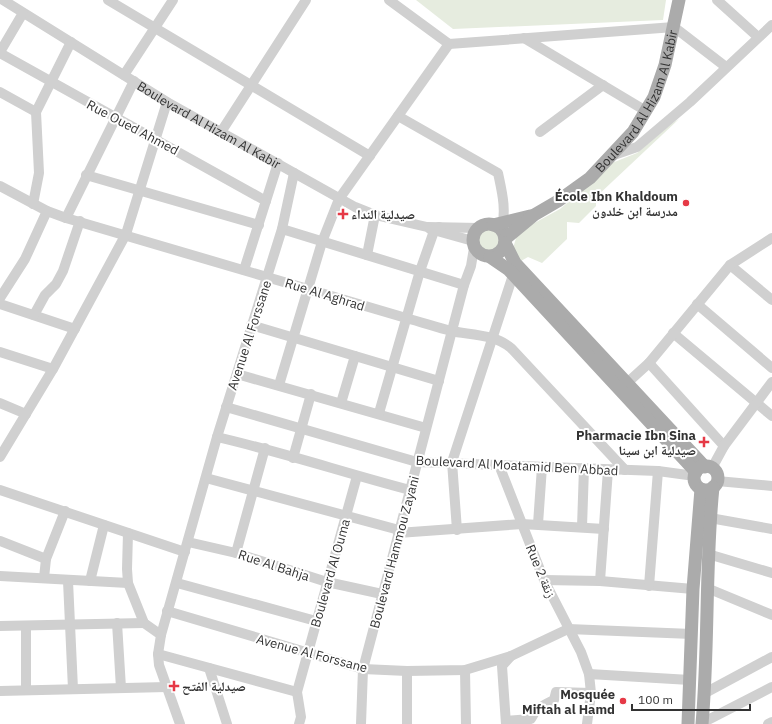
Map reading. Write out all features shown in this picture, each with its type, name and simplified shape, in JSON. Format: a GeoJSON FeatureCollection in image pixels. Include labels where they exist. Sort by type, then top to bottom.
{"type":"FeatureCollection","features":[{"type":"Feature","properties":{"kind":"main road","name":"Boulevard Al Hizam Al Kabir"},"geometry":{"type":"LineString","coordinates":[[501,232],[558,201],[590,178],[633,132],[654,97],[665,65],[680,0]]}},
{"type":"Feature","properties":{"kind":"main road"},"geometry":{"type":"LineString","coordinates":[[688,724],[693,589],[710,486],[717,473],[702,470],[509,270],[479,250],[474,234],[479,228],[485,225],[501,232],[515,263],[627,383],[702,470]]}},
{"type":"Feature","properties":{"kind":"main road"},"geometry":{"type":"LineString","coordinates":[[479,250],[500,252],[501,232]]}},
{"type":"Feature","properties":{"kind":"main road"},"geometry":{"type":"LineString","coordinates":[[702,470],[696,484],[710,486]]}},
{"type":"Feature","properties":{"kind":"main road"},"geometry":{"type":"LineString","coordinates":[[702,723],[705,694],[710,486]]}},
{"type":"Feature","properties":{"kind":"street","name":"Boulevard Al Hizam Al Kabir"},"geometry":{"type":"LineString","coordinates":[[3,0],[134,80],[167,102],[278,163],[339,199],[375,215],[433,228],[479,228]]}},
{"type":"Feature","properties":{"kind":"street"},"geometry":{"type":"LineString","coordinates":[[108,0],[370,156]]}},
{"type":"Feature","properties":{"kind":"street"},"geometry":{"type":"LineString","coordinates":[[124,75],[173,0]]}},
{"type":"Feature","properties":{"kind":"street"},"geometry":{"type":"LineString","coordinates":[[221,132],[306,0]]}},
{"type":"Feature","properties":{"kind":"street"},"geometry":{"type":"LineString","coordinates":[[389,0],[450,44],[674,27],[726,68]]}},
{"type":"Feature","properties":{"kind":"street"},"geometry":{"type":"LineString","coordinates":[[717,0],[758,37]]}},
{"type":"Feature","properties":{"kind":"street"},"geometry":{"type":"LineString","coordinates":[[0,52],[23,13]]}},
{"type":"Feature","properties":{"kind":"street"},"geometry":{"type":"LineString","coordinates":[[610,157],[636,147],[726,68],[772,25]]}},
{"type":"Feature","properties":{"kind":"street"},"geometry":{"type":"LineString","coordinates":[[524,38],[646,111]]}},
{"type":"Feature","properties":{"kind":"street"},"geometry":{"type":"LineString","coordinates":[[33,204],[39,173],[36,112],[71,42]]}},
{"type":"Feature","properties":{"kind":"street"},"geometry":{"type":"LineString","coordinates":[[279,385],[322,242],[339,199],[450,44]]}},
{"type":"Feature","properties":{"kind":"street","name":"Rue Oued Ahmed"},"geometry":{"type":"LineString","coordinates":[[0,52],[115,118],[156,138],[266,201]]}},
{"type":"Feature","properties":{"kind":"street"},"geometry":{"type":"LineString","coordinates":[[66,218],[134,80]]}},
{"type":"Feature","properties":{"kind":"street"},"geometry":{"type":"LineString","coordinates":[[540,132],[603,86]]}},
{"type":"Feature","properties":{"kind":"street"},"geometry":{"type":"LineString","coordinates":[[0,92],[36,112]]}},
{"type":"Feature","properties":{"kind":"street"},"geometry":{"type":"LineString","coordinates":[[0,457],[53,369],[126,234],[167,102]]}},
{"type":"Feature","properties":{"kind":"street"},"geometry":{"type":"LineString","coordinates":[[398,116],[498,173],[504,208],[501,232]]}},
{"type":"Feature","properties":{"kind":"street"},"geometry":{"type":"LineString","coordinates":[[244,270],[278,163]]}},
{"type":"Feature","properties":{"kind":"street","name":"Avenue Al Forssane"},"geometry":{"type":"LineString","coordinates":[[158,654],[167,611],[177,583],[217,437],[282,228],[294,173]]}},
{"type":"Feature","properties":{"kind":"street"},"geometry":{"type":"LineString","coordinates":[[86,175],[140,189],[258,225]]}},
{"type":"Feature","properties":{"kind":"street","name":"Rue Al Aghrad"},"geometry":{"type":"LineString","coordinates":[[0,186],[47,211],[66,218],[126,234],[406,318],[452,331],[492,339],[511,348],[625,470]]}},
{"type":"Feature","properties":{"kind":"street"},"geometry":{"type":"LineString","coordinates":[[0,298],[25,259],[47,211]]}},
{"type":"Feature","properties":{"kind":"street"},"geometry":{"type":"LineString","coordinates":[[367,255],[375,215]]}},
{"type":"Feature","properties":{"kind":"street"},"geometry":{"type":"LineString","coordinates":[[34,315],[45,295],[56,284],[63,271],[80,222]]}},
{"type":"Feature","properties":{"kind":"street"},"geometry":{"type":"LineString","coordinates":[[282,228],[322,242],[464,285]]}},
{"type":"Feature","properties":{"kind":"street","name":"Boulevard Al Hizam Al Kabir"},"geometry":{"type":"LineString","coordinates":[[433,228],[479,250]]}},
{"type":"Feature","properties":{"kind":"street"},"geometry":{"type":"LineString","coordinates":[[379,414],[433,228]]}},
{"type":"Feature","properties":{"kind":"street"},"geometry":{"type":"LineString","coordinates":[[627,383],[649,363],[730,265],[772,238]]}},
{"type":"Feature","properties":{"kind":"street","name":"Boulevard Hammou Zayani"},"geometry":{"type":"LineString","coordinates":[[361,724],[363,669],[464,285],[479,250]]}},
{"type":"Feature","properties":{"kind":"street"},"geometry":{"type":"LineString","coordinates":[[730,265],[772,300]]}},
{"type":"Feature","properties":{"kind":"street"},"geometry":{"type":"LineString","coordinates":[[457,530],[452,462],[513,274]]}},
{"type":"Feature","properties":{"kind":"street"},"geometry":{"type":"LineString","coordinates":[[0,304],[75,329]]}},
{"type":"Feature","properties":{"kind":"street"},"geometry":{"type":"LineString","coordinates":[[697,304],[772,368]]}},
{"type":"Feature","properties":{"kind":"street"},"geometry":{"type":"LineString","coordinates":[[251,325],[439,381]]}},
{"type":"Feature","properties":{"kind":"street"},"geometry":{"type":"LineString","coordinates":[[673,333],[772,416]]}},
{"type":"Feature","properties":{"kind":"street"},"geometry":{"type":"LineString","coordinates":[[0,352],[53,369]]}},
{"type":"Feature","properties":{"kind":"street"},"geometry":{"type":"LineString","coordinates":[[341,403],[355,356]]}},
{"type":"Feature","properties":{"kind":"street"},"geometry":{"type":"LineString","coordinates":[[649,363],[724,446]]}},
{"type":"Feature","properties":{"kind":"street"},"geometry":{"type":"LineString","coordinates":[[237,374],[426,428]]}},
{"type":"Feature","properties":{"kind":"street"},"geometry":{"type":"LineString","coordinates":[[702,470],[724,446],[772,382]]}},
{"type":"Feature","properties":{"kind":"street"},"geometry":{"type":"LineString","coordinates":[[293,458],[311,394]]}},
{"type":"Feature","properties":{"kind":"street"},"geometry":{"type":"LineString","coordinates":[[0,403],[26,414]]}},
{"type":"Feature","properties":{"kind":"street","name":"Boulevard Al Moatamid Ben Abbad"},"geometry":{"type":"LineString","coordinates":[[226,407],[302,427],[417,462],[452,462],[608,470],[702,470]]}},
{"type":"Feature","properties":{"kind":"street"},"geometry":{"type":"LineString","coordinates":[[217,437],[265,448],[293,458],[410,490]]}},
{"type":"Feature","properties":{"kind":"street"},"geometry":{"type":"LineString","coordinates":[[236,553],[265,448]]}},
{"type":"Feature","properties":{"kind":"street","name":"Rue 2 زنقة"},"geometry":{"type":"LineString","coordinates":[[499,465],[544,580],[581,652],[589,674],[591,693],[586,724]]}},
{"type":"Feature","properties":{"kind":"street"},"geometry":{"type":"LineString","coordinates":[[538,524],[542,467]]}},
{"type":"Feature","properties":{"kind":"street"},"geometry":{"type":"LineString","coordinates":[[582,527],[584,468]]}},
{"type":"Feature","properties":{"kind":"street"},"geometry":{"type":"LineString","coordinates":[[600,581],[608,470]]}},
{"type":"Feature","properties":{"kind":"street"},"geometry":{"type":"LineString","coordinates":[[649,586],[658,471]]}},
{"type":"Feature","properties":{"kind":"street","name":"Boulevard Al Ouma"},"geometry":{"type":"LineString","coordinates":[[297,692],[357,476]]}},
{"type":"Feature","properties":{"kind":"street"},"geometry":{"type":"LineString","coordinates":[[206,478],[254,489],[346,514],[399,532],[457,530],[522,524],[604,529]]}},
{"type":"Feature","properties":{"kind":"street"},"geometry":{"type":"LineString","coordinates":[[710,486],[772,486]]}},
{"type":"Feature","properties":{"kind":"street","name":"Rue Al Bahja"},"geometry":{"type":"LineString","coordinates":[[0,490],[128,533],[186,547],[236,553],[327,582],[382,594]]}},
{"type":"Feature","properties":{"kind":"street"},"geometry":{"type":"LineString","coordinates":[[44,578],[46,559],[65,511]]}},
{"type":"Feature","properties":{"kind":"street"},"geometry":{"type":"LineString","coordinates":[[710,518],[772,529]]}},
{"type":"Feature","properties":{"kind":"street"},"geometry":{"type":"LineString","coordinates":[[90,581],[104,525]]}},
{"type":"Feature","properties":{"kind":"street"},"geometry":{"type":"LineString","coordinates":[[128,533],[128,583],[144,623],[161,635]]}},
{"type":"Feature","properties":{"kind":"street"},"geometry":{"type":"LineString","coordinates":[[0,541],[46,559]]}},
{"type":"Feature","properties":{"kind":"street"},"geometry":{"type":"LineString","coordinates":[[708,554],[772,573]]}},
{"type":"Feature","properties":{"kind":"street"},"geometry":{"type":"LineString","coordinates":[[0,569],[14,576]]}},
{"type":"Feature","properties":{"kind":"street"},"geometry":{"type":"LineString","coordinates":[[0,576],[128,583]]}},
{"type":"Feature","properties":{"kind":"street"},"geometry":{"type":"LineString","coordinates":[[68,580],[73,690]]}},
{"type":"Feature","properties":{"kind":"street"},"geometry":{"type":"LineString","coordinates":[[544,580],[600,581],[693,589]]}},
{"type":"Feature","properties":{"kind":"street"},"geometry":{"type":"LineString","coordinates":[[177,583],[316,621]]}},
{"type":"Feature","properties":{"kind":"street"},"geometry":{"type":"LineString","coordinates":[[707,588],[772,615]]}},
{"type":"Feature","properties":{"kind":"street","name":"Avenue Al Forssane"},"geometry":{"type":"LineString","coordinates":[[167,611],[363,669],[407,671],[465,670],[511,656],[568,629],[692,634]]}},
{"type":"Feature","properties":{"kind":"street"},"geometry":{"type":"LineString","coordinates":[[117,623],[120,688]]}},
{"type":"Feature","properties":{"kind":"street"},"geometry":{"type":"LineString","coordinates":[[0,626],[144,623]]}},
{"type":"Feature","properties":{"kind":"street"},"geometry":{"type":"LineString","coordinates":[[26,626],[26,690]]}},
{"type":"Feature","properties":{"kind":"street"},"geometry":{"type":"LineString","coordinates":[[180,724],[166,687],[159,664],[158,654],[297,692],[301,717],[299,724]]}},
{"type":"Feature","properties":{"kind":"street"},"geometry":{"type":"LineString","coordinates":[[511,656],[502,666],[506,723],[532,720],[533,714],[543,705],[554,700],[556,692],[591,693]]}},
{"type":"Feature","properties":{"kind":"street"},"geometry":{"type":"LineString","coordinates":[[705,694],[772,657]]}},
{"type":"Feature","properties":{"kind":"street"},"geometry":{"type":"LineString","coordinates":[[209,668],[227,724]]}},
{"type":"Feature","properties":{"kind":"street"},"geometry":{"type":"LineString","coordinates":[[465,670],[466,724]]}},
{"type":"Feature","properties":{"kind":"street"},"geometry":{"type":"LineString","coordinates":[[407,671],[407,724]]}},
{"type":"Feature","properties":{"kind":"street"},"geometry":{"type":"LineString","coordinates":[[589,674],[690,680]]}},
{"type":"Feature","properties":{"kind":"street"},"geometry":{"type":"LineString","coordinates":[[0,691],[166,687]]}},
{"type":"Feature","properties":{"kind":"street"},"geometry":{"type":"LineString","coordinates":[[702,723],[772,687]]}},
{"type":"Feature","properties":{"kind":"street"},"geometry":{"type":"LineString","coordinates":[[768,724],[772,722]]}},
{"type":"Feature","properties":{"kind":"shaded area"},"geometry":{"type":"Polygon","coordinates":[[[416,0],[666,0],[663,20],[453,29],[416,0]]]}},
{"type":"Feature","properties":{"kind":"shaded area"},"geometry":{"type":"Polygon","coordinates":[[[679,119],[596,197],[596,206],[579,223],[567,222],[567,239],[542,263],[528,257],[521,261],[513,248],[518,232],[560,209],[597,178],[612,163],[637,153],[679,119]]]}},
{"type":"Feature","properties":{"kind":"shaded area"},"geometry":{"type":"Polygon","coordinates":[[[485,229],[493,229],[500,236],[500,244],[493,251],[485,251],[478,244],[478,236],[485,229]]]}},
{"type":"Feature","properties":{"kind":"place","name":"École Ibn Khaldoum مدرسة ابن خلدون"},"geometry":{"type":"Point","coordinates":[686,203]}},
{"type":"Feature","properties":{"kind":"place","name":"صيدلية النداء"},"geometry":{"type":"Point","coordinates":[343,214]}},
{"type":"Feature","properties":{"kind":"place","name":"Pharmacie Ibn Sina صيدلية ابن سينا"},"geometry":{"type":"Point","coordinates":[704,442]}},
{"type":"Feature","properties":{"kind":"place","name":"صيدلية الفتح"},"geometry":{"type":"Point","coordinates":[174,686]}},
{"type":"Feature","properties":{"kind":"place","name":"Mosquée Miftah al Hamd"},"geometry":{"type":"Point","coordinates":[623,701]}}]}
